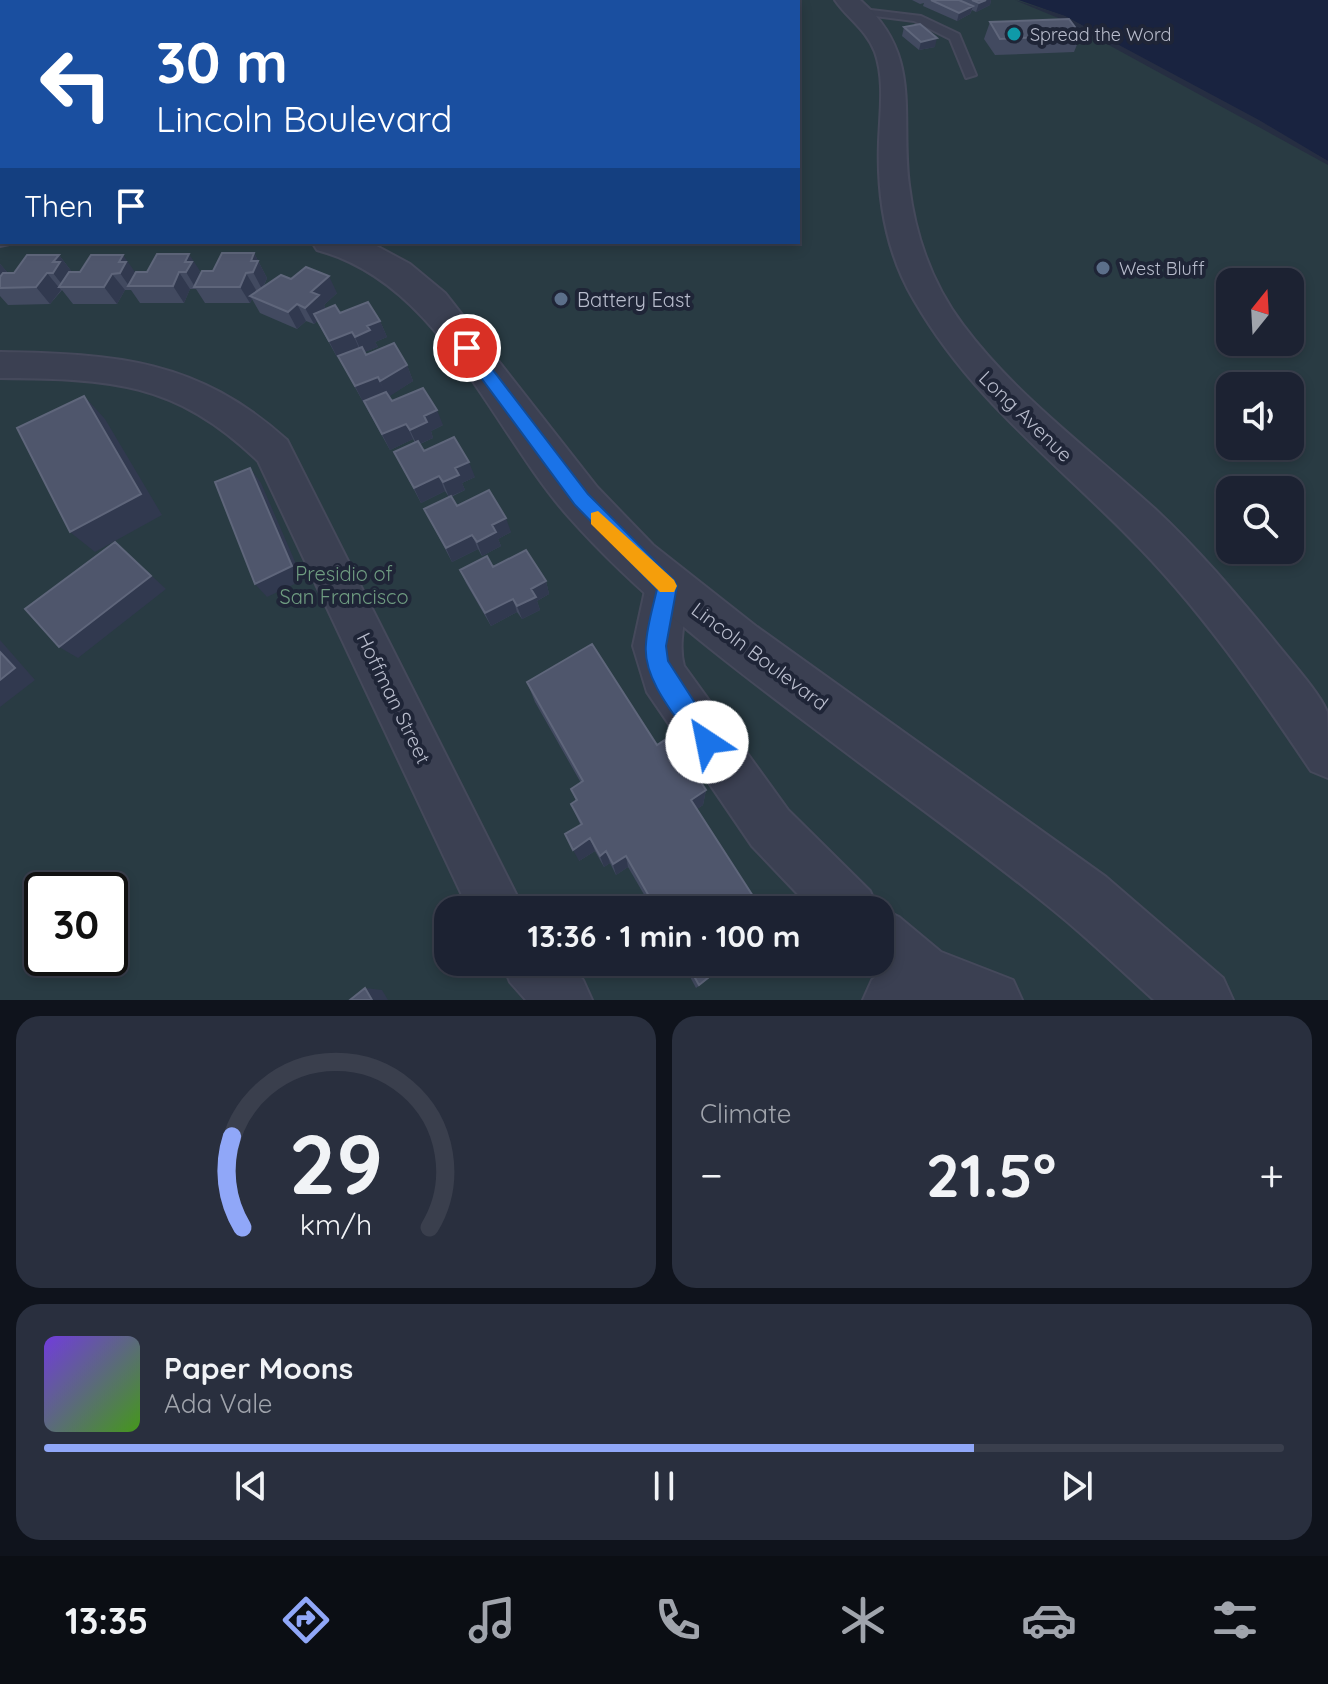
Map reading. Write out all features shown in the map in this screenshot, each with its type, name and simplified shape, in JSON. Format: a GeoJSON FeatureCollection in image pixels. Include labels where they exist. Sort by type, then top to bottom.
{"type":"FeatureCollection","features":[{"type":"Feature","properties":{"kind":"street","name":"Long Avenue"},"geometry":{"type":"LineString","coordinates":[[855,6],[876,29],[893,62],[893,170],[900,222],[914,269],[945,325],[992,387],[1141,522],[1214,599],[1253,646],[1328,754]]}},
{"type":"Feature","properties":{"kind":"street","name":"Lincoln Boulevard"},"geometry":{"type":"LineString","coordinates":[[335,244],[379,260],[432,302],[581,500],[667,586],[1020,848],[1132,936],[1201,1000]]}},
{"type":"Feature","properties":{"kind":"street","name":"Hoffman Street"},"geometry":{"type":"LineString","coordinates":[[0,365],[105,368],[161,379],[214,401],[236,415],[273,451],[490,896]]}},
{"type":"Feature","properties":{"kind":"street"},"geometry":{"type":"LineString","coordinates":[[667,586],[656,646],[663,676],[770,828],[837,896]]}},
{"type":"Feature","properties":{"kind":"street"},"geometry":{"type":"LineString","coordinates":[[894,962],[907,987],[993,1000]]}},
{"type":"Feature","properties":{"kind":"street"},"geometry":{"type":"LineString","coordinates":[[542,976],[563,1000]]}},
{"type":"Feature","properties":{"kind":"lane"},"geometry":{"type":"LineString","coordinates":[[855,6],[917,18],[955,37],[970,75]]}},
{"type":"Feature","properties":{"kind":"green space","name":"Presidio of San Francisco"},"geometry":{"type":"Polygon","coordinates":[[[800,0],[1019,0],[1066,17],[1328,161],[1328,1000],[0,1000],[0,244],[800,244],[800,0]]]}},
{"type":"Feature","properties":{"kind":"water"},"geometry":{"type":"Polygon","coordinates":[[[1019,0],[1328,0],[1328,161],[1065,16],[1019,0]]]}},
{"type":"Feature","properties":{"kind":"pier"},"geometry":{"type":"Polygon","coordinates":[[[1015,0],[1065,16],[1259,120],[1328,161],[1328,165],[1063,20],[1015,0]]]}},
{"type":"Feature","properties":{"kind":"building"},"geometry":{"type":"Polygon","coordinates":[[[931,0],[959,0],[973,6],[959,13],[931,0]]]}},
{"type":"Feature","properties":{"kind":"building"},"geometry":{"type":"Polygon","coordinates":[[[1069,19],[1081,35],[1000,39],[990,22],[1069,19]]]}},
{"type":"Feature","properties":{"kind":"building"},"geometry":{"type":"Polygon","coordinates":[[[920,24],[937,38],[921,42],[904,27],[920,24]]]}},
{"type":"Feature","properties":{"kind":"building"},"geometry":{"type":"Polygon","coordinates":[[[222,253],[254,253],[251,261],[258,261],[253,272],[246,273],[240,287],[194,287],[202,271],[213,271],[222,253]]]}},
{"type":"Feature","properties":{"kind":"building"},"geometry":{"type":"Polygon","coordinates":[[[157,254],[189,254],[185,262],[192,262],[186,272],[179,272],[173,286],[128,286],[136,272],[147,272],[157,254]]]}},
{"type":"Feature","properties":{"kind":"building"},"geometry":{"type":"Polygon","coordinates":[[[27,255],[59,255],[53,262],[60,262],[53,273],[47,273],[36,287],[0,288],[3,273],[14,273],[27,255]]]}},
{"type":"Feature","properties":{"kind":"building"},"geometry":{"type":"Polygon","coordinates":[[[91,255],[123,255],[119,262],[126,262],[120,273],[112,274],[104,287],[59,287],[69,272],[80,272],[91,255]]]}},
{"type":"Feature","properties":{"kind":"building"},"geometry":{"type":"Polygon","coordinates":[[[306,267],[329,276],[311,292],[319,295],[305,308],[297,304],[288,312],[250,296],[281,275],[291,279],[306,267]]]}},
{"type":"Feature","properties":{"kind":"building"},"geometry":{"type":"Polygon","coordinates":[[[368,302],[380,321],[367,326],[370,330],[355,337],[352,332],[329,341],[314,314],[335,305],[340,313],[368,302]]]}},
{"type":"Feature","properties":{"kind":"building"},"geometry":{"type":"Polygon","coordinates":[[[394,343],[407,365],[380,381],[378,377],[355,386],[338,356],[362,347],[366,355],[394,343]]]}},
{"type":"Feature","properties":{"kind":"building"},"geometry":{"type":"Polygon","coordinates":[[[423,388],[437,410],[424,416],[427,422],[410,430],[406,424],[382,434],[364,401],[386,392],[392,401],[423,388]]]}},
{"type":"Feature","properties":{"kind":"building"},"geometry":{"type":"Polygon","coordinates":[[[84,396],[141,494],[70,532],[17,428],[84,396]]]}},
{"type":"Feature","properties":{"kind":"building"},"geometry":{"type":"Polygon","coordinates":[[[454,437],[469,462],[455,468],[459,475],[443,482],[439,476],[414,488],[394,452],[418,441],[424,451],[454,437]]]}},
{"type":"Feature","properties":{"kind":"building"},"geometry":{"type":"Polygon","coordinates":[[[250,468],[292,566],[255,584],[215,482],[250,468]]]}},
{"type":"Feature","properties":{"kind":"building"},"geometry":{"type":"Polygon","coordinates":[[[489,490],[506,518],[492,525],[496,532],[477,542],[472,535],[446,548],[424,509],[451,496],[457,506],[489,490]]]}},
{"type":"Feature","properties":{"kind":"building"},"geometry":{"type":"Polygon","coordinates":[[[115,542],[151,576],[59,647],[25,609],[115,542]]]}},
{"type":"Feature","properties":{"kind":"building"},"geometry":{"type":"Polygon","coordinates":[[[526,550],[546,581],[531,589],[536,597],[517,606],[513,599],[485,613],[460,570],[487,556],[493,567],[526,550]]]}},
{"type":"Feature","properties":{"kind":"building"},"geometry":{"type":"Polygon","coordinates":[[[592,644],[657,745],[671,736],[706,790],[691,800],[753,896],[649,896],[626,856],[613,864],[606,851],[600,856],[590,838],[573,850],[565,834],[582,824],[571,804],[577,800],[571,789],[583,781],[527,682],[592,644]]]}},
{"type":"Feature","properties":{"kind":"building"},"geometry":{"type":"Polygon","coordinates":[[[0,652],[15,668],[0,680],[0,652]]]}},
{"type":"Feature","properties":{"kind":"building"},"geometry":{"type":"Polygon","coordinates":[[[694,976],[710,976],[699,985],[694,976]]]}},
{"type":"Feature","properties":{"kind":"building"},"geometry":{"type":"Polygon","coordinates":[[[365,988],[372,1000],[350,1000],[365,988]]]}},
{"type":"Feature","properties":{"kind":"slow traffic"},"geometry":{"type":"LineString","coordinates":[[598,519],[667,586]]}},
{"type":"Feature","properties":{"kind":"place","name":"Spread the Word"},"geometry":{"type":"Point","coordinates":[1014,34]}},
{"type":"Feature","properties":{"kind":"place","name":"West Bluff"},"geometry":{"type":"Point","coordinates":[1103,268]}},
{"type":"Feature","properties":{"kind":"place","name":"Battery East"},"geometry":{"type":"Point","coordinates":[561,299]}},
{"type":"Feature","properties":{"kind":"route"},"geometry":{"type":"LineString","coordinates":[[467,348],[581,500],[610,533],[667,586],[656,646],[657,661],[663,676],[707,742]]}}]}
